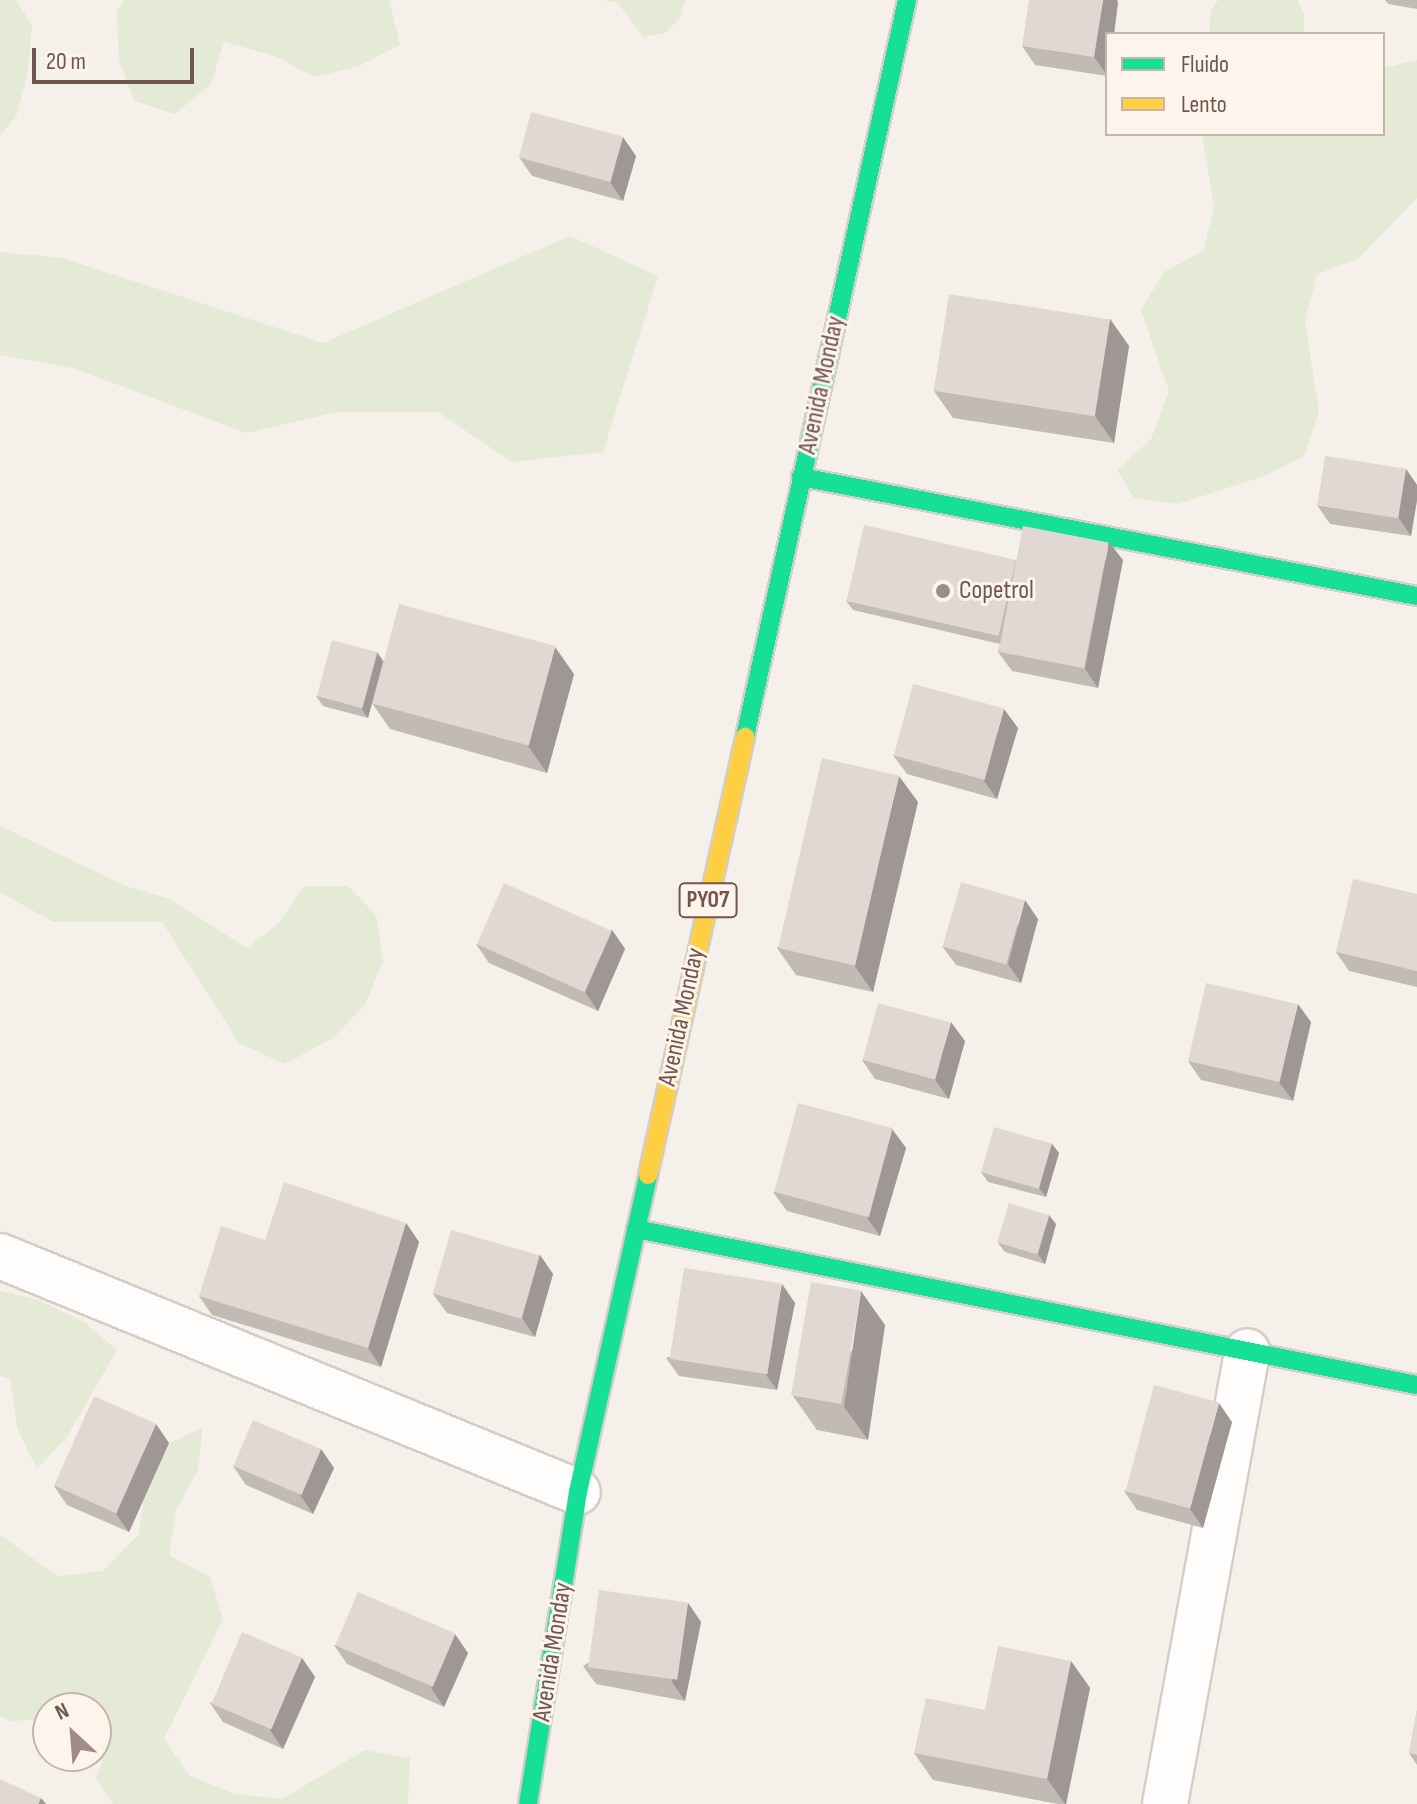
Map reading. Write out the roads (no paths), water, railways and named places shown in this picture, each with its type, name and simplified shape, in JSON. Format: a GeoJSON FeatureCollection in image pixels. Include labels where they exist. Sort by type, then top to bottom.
{"type":"FeatureCollection","features":[{"type":"Feature","properties":{"kind":"main road","name":"Avenida Monday"},"geometry":{"type":"LineString","coordinates":[[528,1804],[578,1492],[907,0]]}},
{"type":"Feature","properties":{"kind":"main road"},"geometry":{"type":"LineString","coordinates":[[801,477],[1417,596]]}},
{"type":"Feature","properties":{"kind":"main road"},"geometry":{"type":"LineString","coordinates":[[636,1229],[1417,1385]]}},
{"type":"Feature","properties":{"kind":"street"},"geometry":{"type":"LineString","coordinates":[[0,1256],[578,1492]]}},
{"type":"Feature","properties":{"kind":"street"},"geometry":{"type":"LineString","coordinates":[[1165,1804],[1247,1351]]}},
{"type":"Feature","properties":{"kind":"place","name":"Copetrol"},"geometry":{"type":"Point","coordinates":[943,591]}}]}
